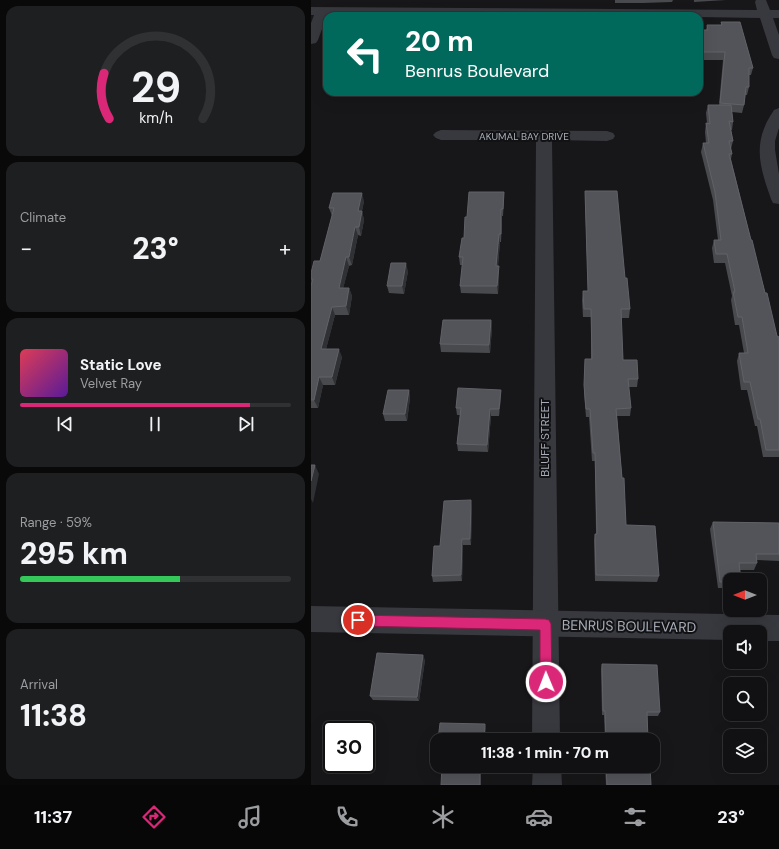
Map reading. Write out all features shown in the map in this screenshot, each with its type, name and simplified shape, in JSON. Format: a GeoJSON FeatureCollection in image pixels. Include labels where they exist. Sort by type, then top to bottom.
{"type":"FeatureCollection","features":[{"type":"Feature","properties":{"kind":"street"},"geometry":{"type":"LineString","coordinates":[[761,0],[779,55]]}},
{"type":"Feature","properties":{"kind":"street"},"geometry":{"type":"LineString","coordinates":[[311,40],[316,11],[415,6],[588,6],[779,14]]}},
{"type":"Feature","properties":{"kind":"street"},"geometry":{"type":"LineString","coordinates":[[779,113],[769,133],[767,150],[769,168],[779,198]]}},
{"type":"Feature","properties":{"kind":"street","name":"AKUMAL BAY DRIVE"},"geometry":{"type":"LineString","coordinates":[[441,135],[607,136]]}},
{"type":"Feature","properties":{"kind":"street","name":"BLUFF STREET"},"geometry":{"type":"LineString","coordinates":[[544,136],[545,624],[547,733]]}},
{"type":"Feature","properties":{"kind":"street","name":"BENRUS BOULEVARD"},"geometry":{"type":"LineString","coordinates":[[311,619],[779,628]]}},
{"type":"Feature","properties":{"kind":"street"},"geometry":{"type":"LineString","coordinates":[[547,773],[547,785]]}},
{"type":"Feature","properties":{"kind":"building"},"geometry":{"type":"Polygon","coordinates":[[[721,22],[740,22],[753,68],[749,68],[749,87],[746,87],[744,105],[720,103],[725,52],[703,52],[703,30],[708,30],[707,25],[722,25],[721,22]]]}},
{"type":"Feature","properties":{"kind":"building"},"geometry":{"type":"Polygon","coordinates":[[[708,105],[731,105],[733,122],[729,121],[733,141],[729,141],[732,154],[729,154],[765,293],[767,293],[777,336],[779,337],[779,450],[766,450],[760,419],[758,419],[750,382],[744,382],[739,353],[748,353],[742,317],[738,317],[733,292],[735,292],[727,254],[716,254],[714,240],[721,240],[715,192],[703,143],[709,143],[706,123],[710,124],[708,105]]]}},
{"type":"Feature","properties":{"kind":"building"},"geometry":{"type":"Polygon","coordinates":[[[585,191],[617,191],[625,278],[627,278],[630,309],[621,309],[623,360],[637,360],[638,379],[628,379],[631,408],[616,409],[622,478],[624,478],[626,525],[655,526],[659,576],[596,575],[595,534],[597,534],[595,453],[593,453],[590,409],[586,409],[584,385],[585,359],[592,359],[591,309],[584,309],[583,291],[588,291],[585,191]]]}},
{"type":"Feature","properties":{"kind":"building"},"geometry":{"type":"Polygon","coordinates":[[[469,192],[504,192],[503,209],[501,209],[501,234],[499,234],[496,266],[499,266],[497,286],[460,286],[463,257],[459,257],[462,238],[464,238],[465,217],[467,217],[469,192]]]}},
{"type":"Feature","properties":{"kind":"building"},"geometry":{"type":"Polygon","coordinates":[[[333,193],[362,193],[358,211],[362,211],[359,227],[355,227],[349,257],[346,257],[339,288],[349,288],[346,306],[332,307],[321,349],[339,349],[332,377],[319,377],[314,400],[311,400],[311,286],[313,279],[311,279],[311,273],[314,261],[320,261],[334,208],[329,208],[333,193]]]}},
{"type":"Feature","properties":{"kind":"building"},"geometry":{"type":"Polygon","coordinates":[[[391,263],[406,263],[402,286],[387,286],[391,263]]]}},
{"type":"Feature","properties":{"kind":"building"},"geometry":{"type":"Polygon","coordinates":[[[443,320],[491,320],[489,345],[440,344],[443,320]]]}},
{"type":"Feature","properties":{"kind":"building"},"geometry":{"type":"Polygon","coordinates":[[[458,388],[501,390],[499,409],[490,409],[487,445],[457,444],[461,408],[456,408],[458,388]]]}},
{"type":"Feature","properties":{"kind":"building"},"geometry":{"type":"Polygon","coordinates":[[[388,390],[409,390],[405,414],[383,414],[388,390]]]}},
{"type":"Feature","properties":{"kind":"building"},"geometry":{"type":"Polygon","coordinates":[[[311,465],[315,465],[311,481],[311,465]]]}},
{"type":"Feature","properties":{"kind":"building"},"geometry":{"type":"Polygon","coordinates":[[[471,500],[470,539],[462,539],[461,575],[432,576],[434,546],[440,546],[444,501],[471,500]]]}},
{"type":"Feature","properties":{"kind":"building"},"geometry":{"type":"Polygon","coordinates":[[[713,522],[779,523],[779,554],[756,554],[757,563],[739,563],[740,573],[723,573],[723,582],[720,582],[713,522]]]}},
{"type":"Feature","properties":{"kind":"building"},"geometry":{"type":"Polygon","coordinates":[[[377,653],[423,655],[417,697],[370,696],[377,653]]]}},
{"type":"Feature","properties":{"kind":"building"},"geometry":{"type":"Polygon","coordinates":[[[602,664],[657,665],[660,712],[647,712],[648,733],[606,733],[605,711],[603,711],[602,664]]]}},
{"type":"Feature","properties":{"kind":"building"},"geometry":{"type":"Polygon","coordinates":[[[440,723],[485,724],[484,733],[439,733],[440,723]]]}},
{"type":"Feature","properties":{"kind":"building"},"geometry":{"type":"Polygon","coordinates":[[[442,773],[480,773],[480,785],[441,785],[442,773]]]}},
{"type":"Feature","properties":{"kind":"building"},"geometry":{"type":"Polygon","coordinates":[[[606,773],[650,773],[651,785],[607,785],[606,773]]]}},
{"type":"Feature","properties":{"kind":"route"},"geometry":{"type":"LineString","coordinates":[[358,620],[545,624],[546,682]]}}]}
